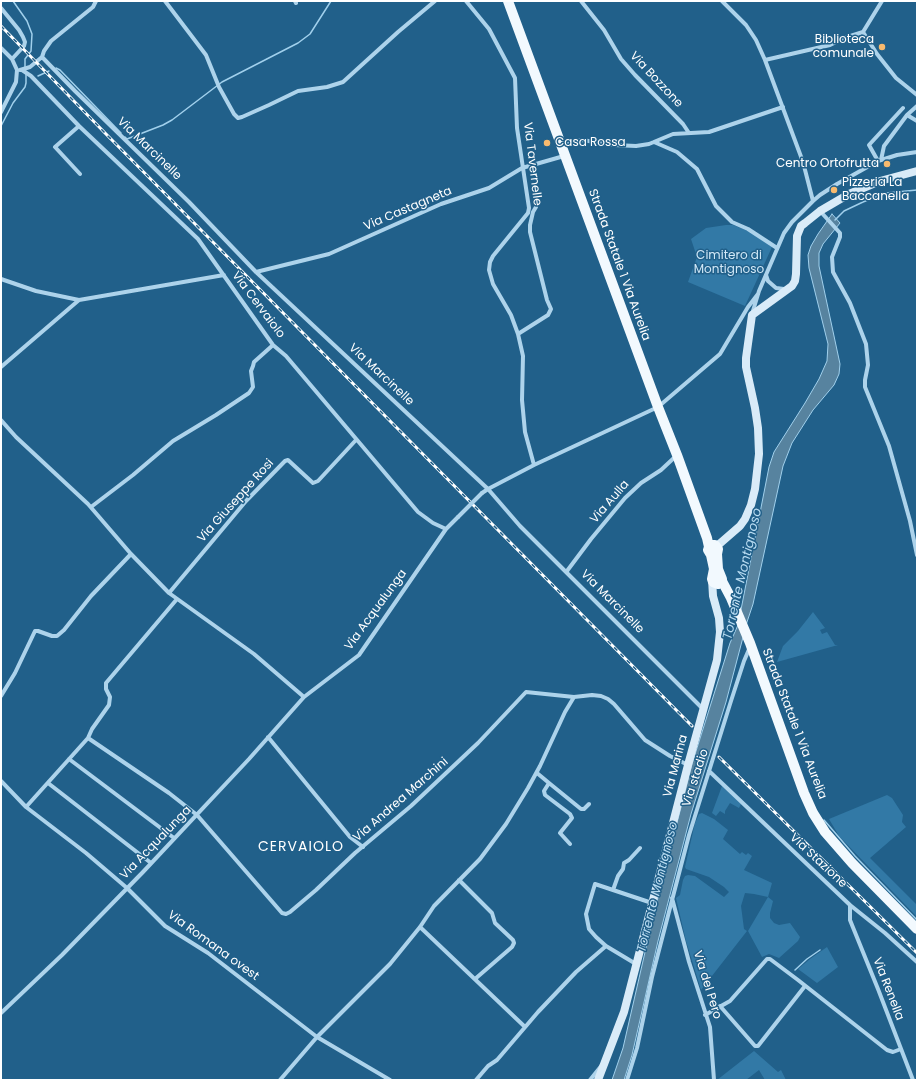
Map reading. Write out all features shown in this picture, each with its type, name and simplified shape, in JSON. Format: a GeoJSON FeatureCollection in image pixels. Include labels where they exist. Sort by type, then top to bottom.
{"type":"FeatureCollection","features":[{"type":"Feature","properties":{"kind":"main road","name":"Strada Statale 1 Via Aurelia"},"geometry":{"type":"LineString","coordinates":[[508,1],[560,146],[658,407],[713,546],[708,550],[711,555],[719,583],[738,615],[804,793],[825,832],[852,863],[917,929]]}},
{"type":"Feature","properties":{"kind":"main road"},"geometry":{"type":"LineString","coordinates":[[713,546],[731,535],[740,526],[749,513],[755,489],[758,466],[758,428],[746,368],[746,352],[752,315],[769,301],[789,289],[795,282],[797,236],[801,226],[849,194],[880,181],[917,171]]}},
{"type":"Feature","properties":{"kind":"main road","name":"Via Marina"},"geometry":{"type":"LineString","coordinates":[[598,1080],[607,1060],[624,1012],[688,765],[717,660],[720,632],[719,618],[713,594],[719,583]]}},
{"type":"Feature","properties":{"kind":"street"},"geometry":{"type":"LineString","coordinates":[[17,70],[30,67],[42,57],[51,41],[93,7],[96,1]]}},
{"type":"Feature","properties":{"kind":"street"},"geometry":{"type":"LineString","coordinates":[[164,1],[203,51],[234,114],[238,118],[298,91],[336,85],[343,82],[435,1]]}},
{"type":"Feature","properties":{"kind":"street","name":"Via Tavernelle"},"geometry":{"type":"LineString","coordinates":[[466,1],[489,28],[515,78],[517,128],[528,200],[528,213],[493,256],[488,270],[493,284],[511,315],[518,334],[523,356],[522,400],[525,432],[534,465]]}},
{"type":"Feature","properties":{"kind":"street"},"geometry":{"type":"LineString","coordinates":[[722,1],[746,26],[756,40],[765,60],[803,162],[813,200]]}},
{"type":"Feature","properties":{"kind":"street"},"geometry":{"type":"LineString","coordinates":[[765,60],[830,45],[844,38],[863,32],[882,1]]}},
{"type":"Feature","properties":{"kind":"street","name":"Via Bozzone"},"geometry":{"type":"LineString","coordinates":[[582,2],[604,30],[621,59],[635,76],[684,124],[689,133]]}},
{"type":"Feature","properties":{"kind":"street"},"geometry":{"type":"LineString","coordinates":[[1,8],[19,30],[25,42],[24,46],[12,59]]}},
{"type":"Feature","properties":{"kind":"street"},"geometry":{"type":"LineString","coordinates":[[863,32],[877,54],[896,78],[917,95]]}},
{"type":"Feature","properties":{"kind":"street"},"geometry":{"type":"LineString","coordinates":[[1,48],[12,59],[17,70],[16,82],[1,112]]}},
{"type":"Feature","properties":{"kind":"street","name":"Via Marcinelle"},"geometry":{"type":"LineString","coordinates":[[42,57],[189,202],[256,272],[488,489],[520,526],[567,571],[703,709]]}},
{"type":"Feature","properties":{"kind":"street"},"geometry":{"type":"LineString","coordinates":[[22,70],[31,76],[79,126],[198,239],[224,275]]}},
{"type":"Feature","properties":{"kind":"street"},"geometry":{"type":"LineString","coordinates":[[879,161],[884,146],[889,138],[907,115],[917,106]]}},
{"type":"Feature","properties":{"kind":"street"},"geometry":{"type":"LineString","coordinates":[[560,146],[582,140],[636,146],[654,142],[673,134],[709,132],[783,107]]}},
{"type":"Feature","properties":{"kind":"street"},"geometry":{"type":"LineString","coordinates":[[879,161],[869,145],[880,135],[903,108]]}},
{"type":"Feature","properties":{"kind":"street"},"geometry":{"type":"LineString","coordinates":[[907,115],[917,121]]}},
{"type":"Feature","properties":{"kind":"street"},"geometry":{"type":"LineString","coordinates":[[79,126],[55,148],[80,174]]}},
{"type":"Feature","properties":{"kind":"street"},"geometry":{"type":"LineString","coordinates":[[881,132],[889,138]]}},
{"type":"Feature","properties":{"kind":"street"},"geometry":{"type":"LineString","coordinates":[[654,142],[678,152],[697,169],[716,206],[732,222],[753,232],[777,248]]}},
{"type":"Feature","properties":{"kind":"street"},"geometry":{"type":"LineString","coordinates":[[752,315],[758,294],[784,233],[792,222],[813,200],[825,191],[879,161],[897,155],[917,152]]}},
{"type":"Feature","properties":{"kind":"street","name":"Via Castagneta"},"geometry":{"type":"LineString","coordinates":[[256,272],[329,254],[441,204],[490,188],[522,168],[564,156]]}},
{"type":"Feature","properties":{"kind":"street"},"geometry":{"type":"LineString","coordinates":[[518,334],[548,315],[551,309],[547,300],[530,232],[533,212],[536,207]]}},
{"type":"Feature","properties":{"kind":"street"},"geometry":{"type":"LineString","coordinates":[[821,213],[838,230],[840,237],[832,257],[833,272],[850,303],[866,344],[868,365],[865,387],[889,446],[910,521],[917,555]]}},
{"type":"Feature","properties":{"kind":"street","name":"Via Cervaiolo"},"geometry":{"type":"LineString","coordinates":[[1,279],[36,291],[79,300],[224,275],[273,344],[286,356],[418,512],[433,523],[446,529]]}},
{"type":"Feature","properties":{"kind":"street"},"geometry":{"type":"LineString","coordinates":[[766,275],[768,280],[776,288],[789,289]]}},
{"type":"Feature","properties":{"kind":"street","name":"Via Acqualunga"},"geometry":{"type":"LineString","coordinates":[[1,1013],[62,955],[151,863],[197,815],[304,697],[359,654],[446,529],[482,493],[534,465],[658,407],[720,354],[748,307],[758,294]]}},
{"type":"Feature","properties":{"kind":"street"},"geometry":{"type":"LineString","coordinates":[[1,367],[79,300]]}},
{"type":"Feature","properties":{"kind":"street"},"geometry":{"type":"LineString","coordinates":[[91,507],[133,475],[173,441],[249,393],[253,387],[251,371],[254,362],[273,344]]}},
{"type":"Feature","properties":{"kind":"street"},"geometry":{"type":"LineString","coordinates":[[1,420],[16,437],[91,507],[131,554],[169,593],[254,654],[304,697]]}},
{"type":"Feature","properties":{"kind":"street","name":"Via Giuseppe Rosi"},"geometry":{"type":"LineString","coordinates":[[169,593],[246,501],[285,461],[288,460],[313,483],[318,481],[356,440]]}},
{"type":"Feature","properties":{"kind":"street","name":"Via Aulla"},"geometry":{"type":"LineString","coordinates":[[567,571],[625,498],[641,483],[661,470],[677,455]]}},
{"type":"Feature","properties":{"kind":"street"},"geometry":{"type":"LineString","coordinates":[[1,696],[15,673],[35,631],[57,636],[64,630],[91,596],[131,554]]}},
{"type":"Feature","properties":{"kind":"street"},"geometry":{"type":"LineString","coordinates":[[26,807],[88,738],[92,729],[109,705],[110,697],[106,689],[106,683],[177,600]]}},
{"type":"Feature","properties":{"kind":"street","name":"Via stadio"},"geometry":{"type":"LineString","coordinates":[[627,1080],[637,1048],[652,977],[695,814],[750,645]]}},
{"type":"Feature","properties":{"kind":"street","name":"Via Andrea Marchini"},"geometry":{"type":"LineString","coordinates":[[88,738],[169,793],[197,815],[282,913],[286,914],[316,890],[363,847],[412,806],[463,758],[526,692],[574,697]]}},
{"type":"Feature","properties":{"kind":"street"},"geometry":{"type":"LineString","coordinates":[[280,1080],[317,1037],[390,964],[420,927],[434,906],[480,859],[506,824],[536,773],[565,712],[574,697],[592,695],[601,696],[608,699],[645,740],[670,756],[688,765]]}},
{"type":"Feature","properties":{"kind":"street"},"geometry":{"type":"LineString","coordinates":[[268,737],[350,837],[363,847]]}},
{"type":"Feature","properties":{"kind":"street"},"geometry":{"type":"LineString","coordinates":[[69,759],[174,838]]}},
{"type":"Feature","properties":{"kind":"street","name":"Via Stazione"},"geometry":{"type":"LineString","coordinates":[[709,770],[850,905],[917,962]]}},
{"type":"Feature","properties":{"kind":"street"},"geometry":{"type":"LineString","coordinates":[[536,773],[581,809],[584,809],[589,804]]}},
{"type":"Feature","properties":{"kind":"street","name":"Via Romana ovest"},"geometry":{"type":"LineString","coordinates":[[1,781],[26,807],[86,853],[127,888],[165,926],[208,953],[317,1037],[390,1080]]}},
{"type":"Feature","properties":{"kind":"street"},"geometry":{"type":"LineString","coordinates":[[48,783],[151,863]]}},
{"type":"Feature","properties":{"kind":"street"},"geometry":{"type":"LineString","coordinates":[[549,783],[544,791],[545,795],[570,814],[572,818],[560,833],[570,844]]}},
{"type":"Feature","properties":{"kind":"street"},"geometry":{"type":"LineString","coordinates":[[613,890],[618,876],[623,869],[624,863],[629,860],[640,848]]}},
{"type":"Feature","properties":{"kind":"street"},"geometry":{"type":"LineString","coordinates":[[459,880],[492,913],[496,923],[513,941],[512,947],[475,979]]}},
{"type":"Feature","properties":{"kind":"street"},"geometry":{"type":"LineString","coordinates":[[636,964],[606,946],[596,937],[589,929],[586,914],[596,884],[652,903]]}},
{"type":"Feature","properties":{"kind":"street","name":"Via del Pero"},"geometry":{"type":"LineString","coordinates":[[672,897],[685,948],[710,1027],[714,1080]]}},
{"type":"Feature","properties":{"kind":"street","name":"Via Renella"},"geometry":{"type":"LineString","coordinates":[[850,905],[850,920],[912,1080]]}},
{"type":"Feature","properties":{"kind":"street"},"geometry":{"type":"LineString","coordinates":[[420,927],[524,1026]]}},
{"type":"Feature","properties":{"kind":"street"},"geometry":{"type":"LineString","coordinates":[[476,1080],[488,1066],[497,1060],[524,1026],[576,972],[606,946]]}},
{"type":"Feature","properties":{"kind":"street"},"geometry":{"type":"LineString","coordinates":[[705,1015],[730,1001],[767,959],[770,959],[890,1051],[893,1052],[901,1049]]}},
{"type":"Feature","properties":{"kind":"street"},"geometry":{"type":"LineString","coordinates":[[720,1006],[755,1046],[758,1046],[805,986]]}},
{"type":"Feature","properties":{"kind":"street"},"geometry":{"type":"LineString","coordinates":[[590,1080],[599,1067],[607,1060]]}},
{"type":"Feature","properties":{"kind":"green space","name":"Cimitero di Montignoso"},"geometry":{"type":"Polygon","coordinates":[[[733,225],[751,232],[772,247],[745,306],[688,282],[697,257],[691,239],[706,228],[733,225]]]}},
{"type":"Feature","properties":{"kind":"green space"},"geometry":{"type":"Polygon","coordinates":[[[813,612],[825,628],[820,630],[822,634],[827,632],[835,645],[838,645],[777,662],[783,646],[798,631],[813,612]]]}},
{"type":"Feature","properties":{"kind":"green space"},"geometry":{"type":"Polygon","coordinates":[[[722,786],[741,804],[739,808],[730,803],[725,811],[725,814],[720,811],[716,816],[712,813],[722,786]]]}},
{"type":"Feature","properties":{"kind":"green space"},"geometry":{"type":"Polygon","coordinates":[[[887,795],[892,798],[903,815],[902,822],[906,827],[870,858],[917,905],[917,917],[839,836],[829,819],[887,795]]]}},
{"type":"Feature","properties":{"kind":"green space"},"geometry":{"type":"Polygon","coordinates":[[[702,813],[714,819],[728,830],[723,839],[740,854],[742,852],[746,855],[748,853],[752,856],[744,870],[772,883],[768,897],[745,893],[741,906],[744,929],[747,931],[701,990],[686,941],[676,898],[680,895],[685,876],[688,875],[695,876],[724,897],[729,892],[709,877],[686,869],[685,867],[695,823],[699,814],[702,813]]]}},
{"type":"Feature","properties":{"kind":"green space"},"geometry":{"type":"Polygon","coordinates":[[[768,897],[773,901],[770,918],[774,923],[779,925],[790,923],[800,937],[798,941],[779,958],[769,954],[762,957],[748,931],[768,897]]]}},
{"type":"Feature","properties":{"kind":"green space"},"geometry":{"type":"Polygon","coordinates":[[[827,947],[838,967],[817,983],[798,969],[827,947]]]}},
{"type":"Feature","properties":{"kind":"green space"},"geometry":{"type":"Polygon","coordinates":[[[754,1051],[778,1072],[781,1070],[786,1080],[765,1080],[759,1070],[746,1080],[717,1080],[754,1051]]]}},
{"type":"Feature","properties":{"kind":"shaded area"},"geometry":{"type":"Polygon","coordinates":[[[832,214],[840,223],[823,244],[819,253],[819,266],[840,364],[839,374],[834,385],[813,410],[792,443],[783,466],[753,604],[726,702],[691,814],[658,941],[632,1055],[624,1080],[612,1080],[623,1048],[654,913],[692,764],[730,643],[738,625],[769,467],[774,452],[819,379],[827,361],[828,344],[809,268],[808,255],[818,234],[832,214]]]}},
{"type":"Feature","properties":{"kind":"waterway"},"geometry":{"type":"LineString","coordinates":[[13,1],[27,21],[32,34],[31,51],[25,59],[25,67]]}},
{"type":"Feature","properties":{"kind":"waterway"},"geometry":{"type":"LineString","coordinates":[[125,137],[127,139],[163,125],[172,120],[222,82],[298,43],[310,34],[331,1]]}},
{"type":"Feature","properties":{"kind":"waterway"},"geometry":{"type":"LineString","coordinates":[[56,68],[60,70],[121,133]]}},
{"type":"Feature","properties":{"kind":"waterway"},"geometry":{"type":"LineString","coordinates":[[38,76],[49,71]]}},
{"type":"Feature","properties":{"kind":"waterway"},"geometry":{"type":"LineString","coordinates":[[1,126],[13,103],[25,87],[26,73]]}},
{"type":"Feature","properties":{"kind":"waterway","name":"Torrente Montignoso"},"geometry":{"type":"LineString","coordinates":[[835,220],[844,211],[886,193],[917,190]]}},
{"type":"Feature","properties":{"kind":"waterway"},"geometry":{"type":"LineString","coordinates":[[824,820],[855,856],[917,920]]}},
{"type":"Feature","properties":{"kind":"waterway"},"geometry":{"type":"LineString","coordinates":[[795,970],[820,950]]}},
{"type":"Feature","properties":{"kind":"railway"},"geometry":{"type":"LineString","coordinates":[[1,26],[692,726]]}},
{"type":"Feature","properties":{"kind":"railway"},"geometry":{"type":"LineString","coordinates":[[719,757],[917,953]]}},
{"type":"Feature","properties":{"kind":"place","name":"Biblioteca comunale"},"geometry":{"type":"Point","coordinates":[882,47]}},
{"type":"Feature","properties":{"kind":"place","name":"Casa Rossa"},"geometry":{"type":"Point","coordinates":[547,143]}},
{"type":"Feature","properties":{"kind":"place","name":"Centro Ortofrutta"},"geometry":{"type":"Point","coordinates":[887,164]}},
{"type":"Feature","properties":{"kind":"place","name":"Pizzeria La Baccanella"},"geometry":{"type":"Point","coordinates":[834,190]}},
{"type":"Feature","properties":{"kind":"district","name":"CERVAIOLO"},"geometry":{"type":"Point","coordinates":[301,847]}}]}
